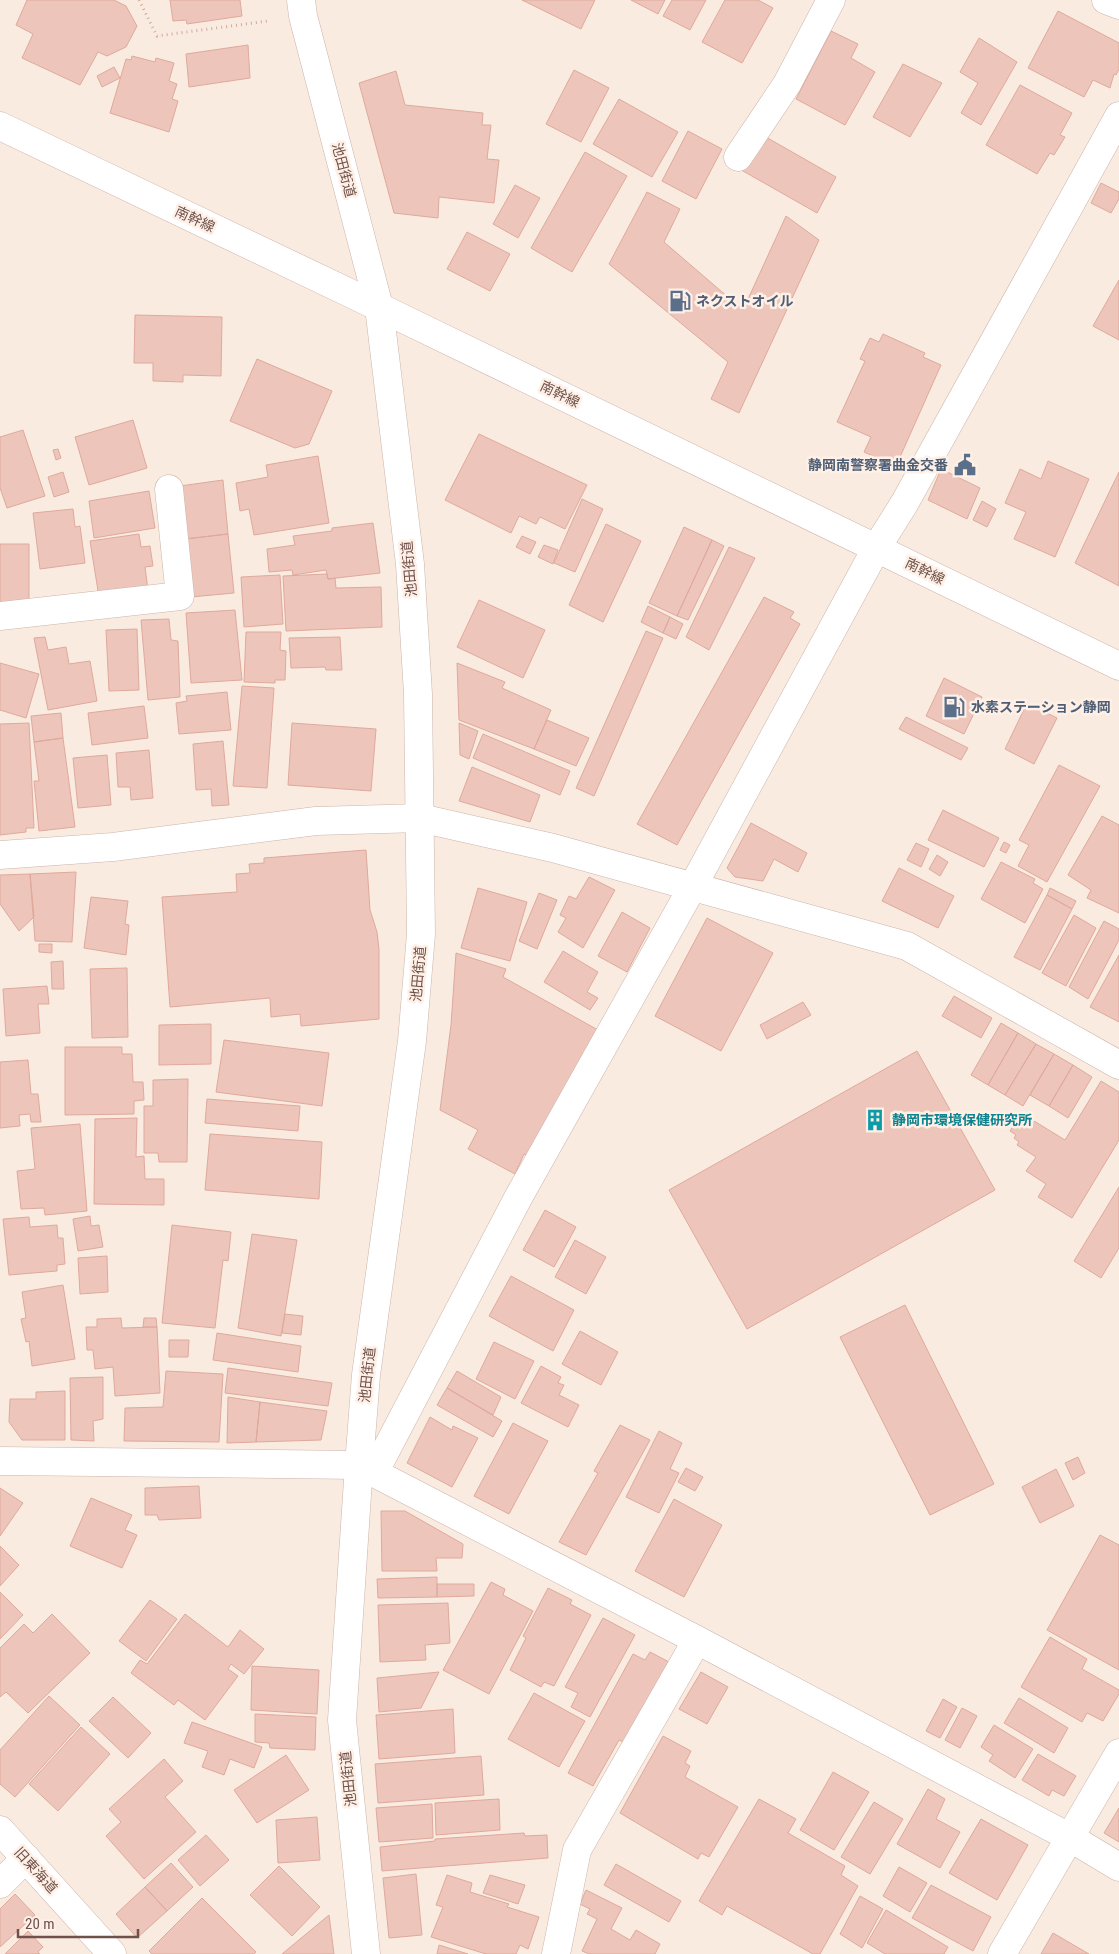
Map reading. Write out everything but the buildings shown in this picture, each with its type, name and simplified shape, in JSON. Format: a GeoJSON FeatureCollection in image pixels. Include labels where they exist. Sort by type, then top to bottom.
{"type":"FeatureCollection","features":[{"type":"Feature","properties":{"kind":"street"},"geometry":{"type":"LineString","coordinates":[[738,156],[787,84],[831,0]]}},
{"type":"Feature","properties":{"kind":"street"},"geometry":{"type":"LineString","coordinates":[[1106,0],[1119,5]]}},
{"type":"Feature","properties":{"kind":"street","name":"池田街道"},"geometry":{"type":"LineString","coordinates":[[302,8],[379,307],[410,564],[418,694],[421,934],[412,1041],[366,1375],[366,1469],[342,1720],[366,1954]]}},
{"type":"Feature","properties":{"kind":"street"},"geometry":{"type":"LineString","coordinates":[[366,1469],[1119,116]]}},
{"type":"Feature","properties":{"kind":"street","name":"南幹線"},"geometry":{"type":"LineString","coordinates":[[0,126],[379,307],[1119,666]]}},
{"type":"Feature","properties":{"kind":"street"},"geometry":{"type":"LineString","coordinates":[[0,616],[180,596],[169,489]]}},
{"type":"Feature","properties":{"kind":"street"},"geometry":{"type":"LineString","coordinates":[[0,855],[113,847],[316,821],[420,818],[553,848],[907,946],[1119,1065]]}},
{"type":"Feature","properties":{"kind":"street"},"geometry":{"type":"LineString","coordinates":[[0,1461],[366,1469],[697,1640],[1069,1837],[1119,1867]]}},
{"type":"Feature","properties":{"kind":"street"},"geometry":{"type":"LineString","coordinates":[[556,1954],[578,1850],[697,1640]]}},
{"type":"Feature","properties":{"kind":"street"},"geometry":{"type":"LineString","coordinates":[[1002,1954],[1119,1753]]}},
{"type":"Feature","properties":{"kind":"street","name":"旧東海道"},"geometry":{"type":"LineString","coordinates":[[0,1830],[112,1954]]}},
{"type":"Feature","properties":{"kind":"street"},"geometry":{"type":"LineString","coordinates":[[0,1884],[26,1858]]}},
{"type":"Feature","properties":{"kind":"path"},"geometry":{"type":"LineString","coordinates":[[139,0],[156,36],[302,8]]}},
{"type":"Feature","properties":{"kind":"place","name":"ネクストオイル"},"geometry":{"type":"Point","coordinates":[680,301]}},
{"type":"Feature","properties":{"kind":"place","name":"静岡南警察署曲金交番"},"geometry":{"type":"Point","coordinates":[965,465]}},
{"type":"Feature","properties":{"kind":"place","name":"水素ステーション静岡"},"geometry":{"type":"Point","coordinates":[954,707]}},
{"type":"Feature","properties":{"kind":"place","name":"静岡市環境保健研究所"},"geometry":{"type":"Point","coordinates":[875,1120]}}]}
